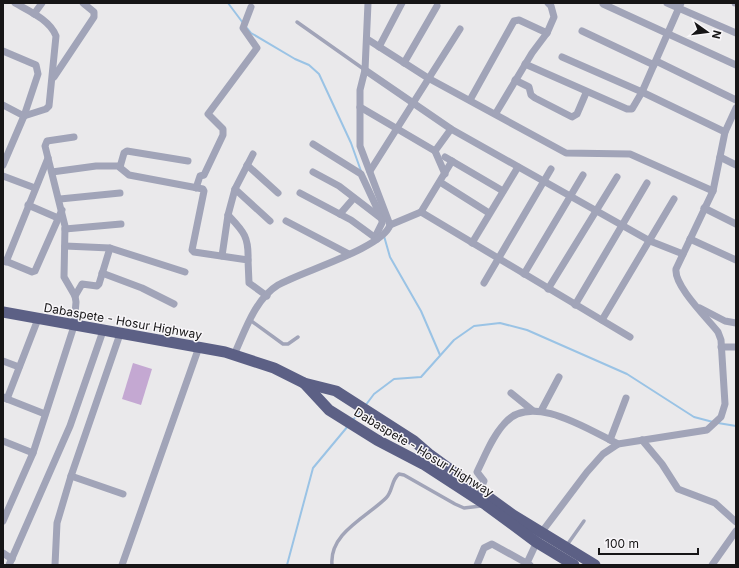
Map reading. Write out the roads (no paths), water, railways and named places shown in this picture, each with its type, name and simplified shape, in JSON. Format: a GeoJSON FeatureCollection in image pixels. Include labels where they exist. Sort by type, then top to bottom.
{"type":"FeatureCollection","features":[{"type":"Feature","properties":{"kind":"highway","name":"Dabaspete - Hosur Highway"},"geometry":{"type":"LineString","coordinates":[[3,312],[74,326],[199,347],[234,355],[274,368],[304,383],[336,391],[356,402],[414,441],[429,454],[480,490],[574,565]]}},
{"type":"Feature","properties":{"kind":"highway","name":"Dabaspete - Hosur Highway"},"geometry":{"type":"LineString","coordinates":[[304,383],[329,410],[377,440],[423,464],[539,538]]}},
{"type":"Feature","properties":{"kind":"highway"},"geometry":{"type":"LineString","coordinates":[[423,464],[429,454]]}},
{"type":"Feature","properties":{"kind":"highway"},"geometry":{"type":"LineString","coordinates":[[539,538],[566,547],[595,565]]}},
{"type":"Feature","properties":{"kind":"street"},"geometry":{"type":"LineString","coordinates":[[3,105],[24,116],[46,109],[49,106],[53,79],[56,36],[53,28],[34,14],[15,3]]}},
{"type":"Feature","properties":{"kind":"street"},"geometry":{"type":"LineString","coordinates":[[34,14],[42,3]]}},
{"type":"Feature","properties":{"kind":"street"},"geometry":{"type":"LineString","coordinates":[[53,79],[94,17],[94,12],[82,3]]}},
{"type":"Feature","properties":{"kind":"street"},"geometry":{"type":"LineString","coordinates":[[379,47],[402,3]]}},
{"type":"Feature","properties":{"kind":"street"},"geometry":{"type":"LineString","coordinates":[[496,113],[525,64],[547,33],[554,16],[551,6],[548,3]]}},
{"type":"Feature","properties":{"kind":"street"},"geometry":{"type":"LineString","coordinates":[[667,3],[680,6],[736,33]]}},
{"type":"Feature","properties":{"kind":"street"},"geometry":{"type":"LineString","coordinates":[[367,4],[365,70],[360,90],[360,146],[389,228]]}},
{"type":"Feature","properties":{"kind":"street"},"geometry":{"type":"LineString","coordinates":[[603,4],[736,65]]}},
{"type":"Feature","properties":{"kind":"street"},"geometry":{"type":"LineString","coordinates":[[404,63],[437,6]]}},
{"type":"Feature","properties":{"kind":"street"},"geometry":{"type":"LineString","coordinates":[[525,64],[630,110],[642,92],[680,6]]}},
{"type":"Feature","properties":{"kind":"street"},"geometry":{"type":"LineString","coordinates":[[196,188],[200,176],[204,175],[223,135],[223,129],[208,114],[257,48],[243,28],[251,7]]}},
{"type":"Feature","properties":{"kind":"street"},"geometry":{"type":"LineString","coordinates":[[470,100],[514,21],[519,20],[547,33]]}},
{"type":"Feature","properties":{"kind":"street"},"geometry":{"type":"LineString","coordinates":[[370,171],[460,29]]}},
{"type":"Feature","properties":{"kind":"street"},"geometry":{"type":"LineString","coordinates":[[582,31],[736,100]]}},
{"type":"Feature","properties":{"kind":"street"},"geometry":{"type":"LineString","coordinates":[[367,39],[428,78],[496,113],[566,153],[630,154],[713,191]]}},
{"type":"Feature","properties":{"kind":"street"},"geometry":{"type":"LineString","coordinates":[[3,52],[36,65],[38,68],[38,74],[24,116],[3,165]]}},
{"type":"Feature","properties":{"kind":"street"},"geometry":{"type":"LineString","coordinates":[[562,57],[642,92],[725,132]]}},
{"type":"Feature","properties":{"kind":"street"},"geometry":{"type":"LineString","coordinates":[[365,70],[451,129],[650,241],[683,254]]}},
{"type":"Feature","properties":{"kind":"street"},"geometry":{"type":"LineString","coordinates":[[516,80],[529,86],[531,95],[535,98],[572,117],[577,114],[586,92]]}},
{"type":"Feature","properties":{"kind":"street"},"geometry":{"type":"LineString","coordinates":[[360,107],[396,130],[435,151],[445,174]]}},
{"type":"Feature","properties":{"kind":"street"},"geometry":{"type":"LineString","coordinates":[[477,565],[484,548],[492,544],[527,564],[539,538],[587,472],[603,454],[618,444],[707,430],[721,417],[725,404],[721,347],[718,332],[682,287],[675,275],[683,254],[713,191],[725,132],[736,108]]}},
{"type":"Feature","properties":{"kind":"street"},"geometry":{"type":"LineString","coordinates":[[435,151],[451,129]]}},
{"type":"Feature","properties":{"kind":"street"},"geometry":{"type":"LineString","coordinates":[[74,137],[46,141],[45,146],[60,199],[65,229],[64,277],[75,296]]}},
{"type":"Feature","properties":{"kind":"street"},"geometry":{"type":"LineString","coordinates":[[313,144],[361,174],[382,219],[377,238]]}},
{"type":"Feature","properties":{"kind":"street"},"geometry":{"type":"LineString","coordinates":[[120,167],[124,153],[127,151],[188,161]]}},
{"type":"Feature","properties":{"kind":"street"},"geometry":{"type":"LineString","coordinates":[[222,256],[228,214],[235,189],[253,154]]}},
{"type":"Feature","properties":{"kind":"street"},"geometry":{"type":"LineString","coordinates":[[445,157],[503,191]]}},
{"type":"Feature","properties":{"kind":"street"},"geometry":{"type":"LineString","coordinates":[[720,157],[736,165]]}},
{"type":"Feature","properties":{"kind":"street"},"geometry":{"type":"LineString","coordinates":[[48,158],[4,261],[32,272],[35,271],[62,210]]}},
{"type":"Feature","properties":{"kind":"street"},"geometry":{"type":"LineString","coordinates":[[234,355],[258,305],[277,286],[349,254],[377,238],[389,228],[421,212],[452,161]]}},
{"type":"Feature","properties":{"kind":"street"},"geometry":{"type":"LineString","coordinates":[[247,165],[278,193]]}},
{"type":"Feature","properties":{"kind":"street"},"geometry":{"type":"LineString","coordinates":[[52,172],[96,166],[120,167],[129,174],[204,191],[192,250],[194,252],[248,260]]}},
{"type":"Feature","properties":{"kind":"street"},"geometry":{"type":"LineString","coordinates":[[472,243],[518,167]]}},
{"type":"Feature","properties":{"kind":"street"},"geometry":{"type":"LineString","coordinates":[[484,283],[551,169]]}},
{"type":"Feature","properties":{"kind":"street"},"geometry":{"type":"LineString","coordinates":[[313,172],[339,186],[382,219]]}},
{"type":"Feature","properties":{"kind":"street"},"geometry":{"type":"LineString","coordinates":[[524,274],[583,175]]}},
{"type":"Feature","properties":{"kind":"street"},"geometry":{"type":"LineString","coordinates":[[3,176],[35,188]]}},
{"type":"Feature","properties":{"kind":"street"},"geometry":{"type":"LineString","coordinates":[[548,289],[617,177]]}},
{"type":"Feature","properties":{"kind":"street"},"geometry":{"type":"LineString","coordinates":[[440,182],[490,213]]}},
{"type":"Feature","properties":{"kind":"street"},"geometry":{"type":"LineString","coordinates":[[575,305],[648,183]]}},
{"type":"Feature","properties":{"kind":"street"},"geometry":{"type":"LineString","coordinates":[[235,189],[270,221]]}},
{"type":"Feature","properties":{"kind":"street"},"geometry":{"type":"LineString","coordinates":[[60,199],[120,193]]}},
{"type":"Feature","properties":{"kind":"street"},"geometry":{"type":"LineString","coordinates":[[300,193],[368,230],[377,238]]}},
{"type":"Feature","properties":{"kind":"street"},"geometry":{"type":"LineString","coordinates":[[340,214],[354,199]]}},
{"type":"Feature","properties":{"kind":"street"},"geometry":{"type":"LineString","coordinates":[[602,320],[674,199]]}},
{"type":"Feature","properties":{"kind":"street"},"geometry":{"type":"LineString","coordinates":[[28,205],[58,218]]}},
{"type":"Feature","properties":{"kind":"street"},"geometry":{"type":"LineString","coordinates":[[704,208],[736,224]]}},
{"type":"Feature","properties":{"kind":"street"},"geometry":{"type":"LineString","coordinates":[[421,212],[630,337]]}},
{"type":"Feature","properties":{"kind":"street"},"geometry":{"type":"LineString","coordinates":[[228,214],[246,236],[248,245],[249,283],[267,296]]}},
{"type":"Feature","properties":{"kind":"street"},"geometry":{"type":"LineString","coordinates":[[286,221],[349,254]]}},
{"type":"Feature","properties":{"kind":"street"},"geometry":{"type":"LineString","coordinates":[[65,229],[121,224]]}},
{"type":"Feature","properties":{"kind":"street"},"geometry":{"type":"LineString","coordinates":[[690,239],[736,260]]}},
{"type":"Feature","properties":{"kind":"street"},"geometry":{"type":"LineString","coordinates":[[65,246],[110,248],[185,272]]}},
{"type":"Feature","properties":{"kind":"street"},"geometry":{"type":"LineString","coordinates":[[3,521],[32,453],[74,326],[75,296],[82,284],[97,286],[110,248]]}},
{"type":"Feature","properties":{"kind":"street"},"geometry":{"type":"LineString","coordinates":[[102,274],[142,288],[174,304]]}},
{"type":"Feature","properties":{"kind":"street"},"geometry":{"type":"LineString","coordinates":[[698,308],[725,321],[736,323]]}},
{"type":"Feature","properties":{"kind":"street"},"geometry":{"type":"LineString","coordinates":[[38,319],[5,398],[45,414]]}},
{"type":"Feature","properties":{"kind":"street"},"geometry":{"type":"LineString","coordinates":[[718,332],[725,321]]}},
{"type":"Feature","properties":{"kind":"street"},"geometry":{"type":"LineString","coordinates":[[3,553],[11,562],[70,426],[103,331]]}},
{"type":"Feature","properties":{"kind":"street"},"geometry":{"type":"LineString","coordinates":[[55,565],[57,523],[71,476],[120,334]]}},
{"type":"Feature","properties":{"kind":"street"},"geometry":{"type":"LineString","coordinates":[[122,565],[199,347]]}},
{"type":"Feature","properties":{"kind":"street"},"geometry":{"type":"LineString","coordinates":[[721,347],[736,347]]}},
{"type":"Feature","properties":{"kind":"street"},"geometry":{"type":"LineString","coordinates":[[3,361],[19,367]]}},
{"type":"Feature","properties":{"kind":"street"},"geometry":{"type":"LineString","coordinates":[[541,411],[559,377]]}},
{"type":"Feature","properties":{"kind":"street"},"geometry":{"type":"LineString","coordinates":[[511,393],[532,410]]}},
{"type":"Feature","properties":{"kind":"street"},"geometry":{"type":"LineString","coordinates":[[610,440],[626,398]]}},
{"type":"Feature","properties":{"kind":"street"},"geometry":{"type":"LineString","coordinates":[[480,490],[484,481],[477,472],[498,431],[513,416],[523,410],[541,411],[567,420],[618,444]]}},
{"type":"Feature","properties":{"kind":"street"},"geometry":{"type":"LineString","coordinates":[[3,440],[32,453]]}},
{"type":"Feature","properties":{"kind":"street"},"geometry":{"type":"LineString","coordinates":[[642,440],[662,464],[678,489],[715,503],[736,522]]}},
{"type":"Feature","properties":{"kind":"street"},"geometry":{"type":"LineString","coordinates":[[71,476],[123,494]]}},
{"type":"Feature","properties":{"kind":"street"},"geometry":{"type":"LineString","coordinates":[[722,565],[714,563],[736,531]]}},
{"type":"Feature","properties":{"kind":"lane"},"geometry":{"type":"LineString","coordinates":[[297,22],[365,70]]}},
{"type":"Feature","properties":{"kind":"lane"},"geometry":{"type":"LineString","coordinates":[[250,320],[283,344],[288,344],[298,337]]}},
{"type":"Feature","properties":{"kind":"lane"},"geometry":{"type":"LineString","coordinates":[[332,565],[335,547],[343,535],[349,528],[387,497],[394,478],[399,474],[404,475],[464,508],[486,505]]}},
{"type":"Feature","properties":{"kind":"lane"},"geometry":{"type":"LineString","coordinates":[[566,547],[584,521]]}},
{"type":"Feature","properties":{"kind":"waterway"},"geometry":{"type":"LineString","coordinates":[[228,3],[243,23]]}},
{"type":"Feature","properties":{"kind":"waterway"},"geometry":{"type":"LineString","coordinates":[[247,28],[251,33],[295,59],[309,65],[319,74],[351,143],[361,171]]}},
{"type":"Feature","properties":{"kind":"waterway"},"geometry":{"type":"LineString","coordinates":[[384,236],[390,257],[421,311],[440,355]]}},
{"type":"Feature","properties":{"kind":"waterway"},"geometry":{"type":"LineString","coordinates":[[365,406],[374,394],[394,379],[421,377],[454,340],[474,326],[500,323],[527,330],[627,374],[694,417],[713,422]]}},
{"type":"Feature","properties":{"kind":"waterway"},"geometry":{"type":"LineString","coordinates":[[353,420],[360,411]]}},
{"type":"Feature","properties":{"kind":"waterway"},"geometry":{"type":"LineString","coordinates":[[718,423],[736,426]]}},
{"type":"Feature","properties":{"kind":"waterway"},"geometry":{"type":"LineString","coordinates":[[287,565],[313,468],[348,426]]}}]}
